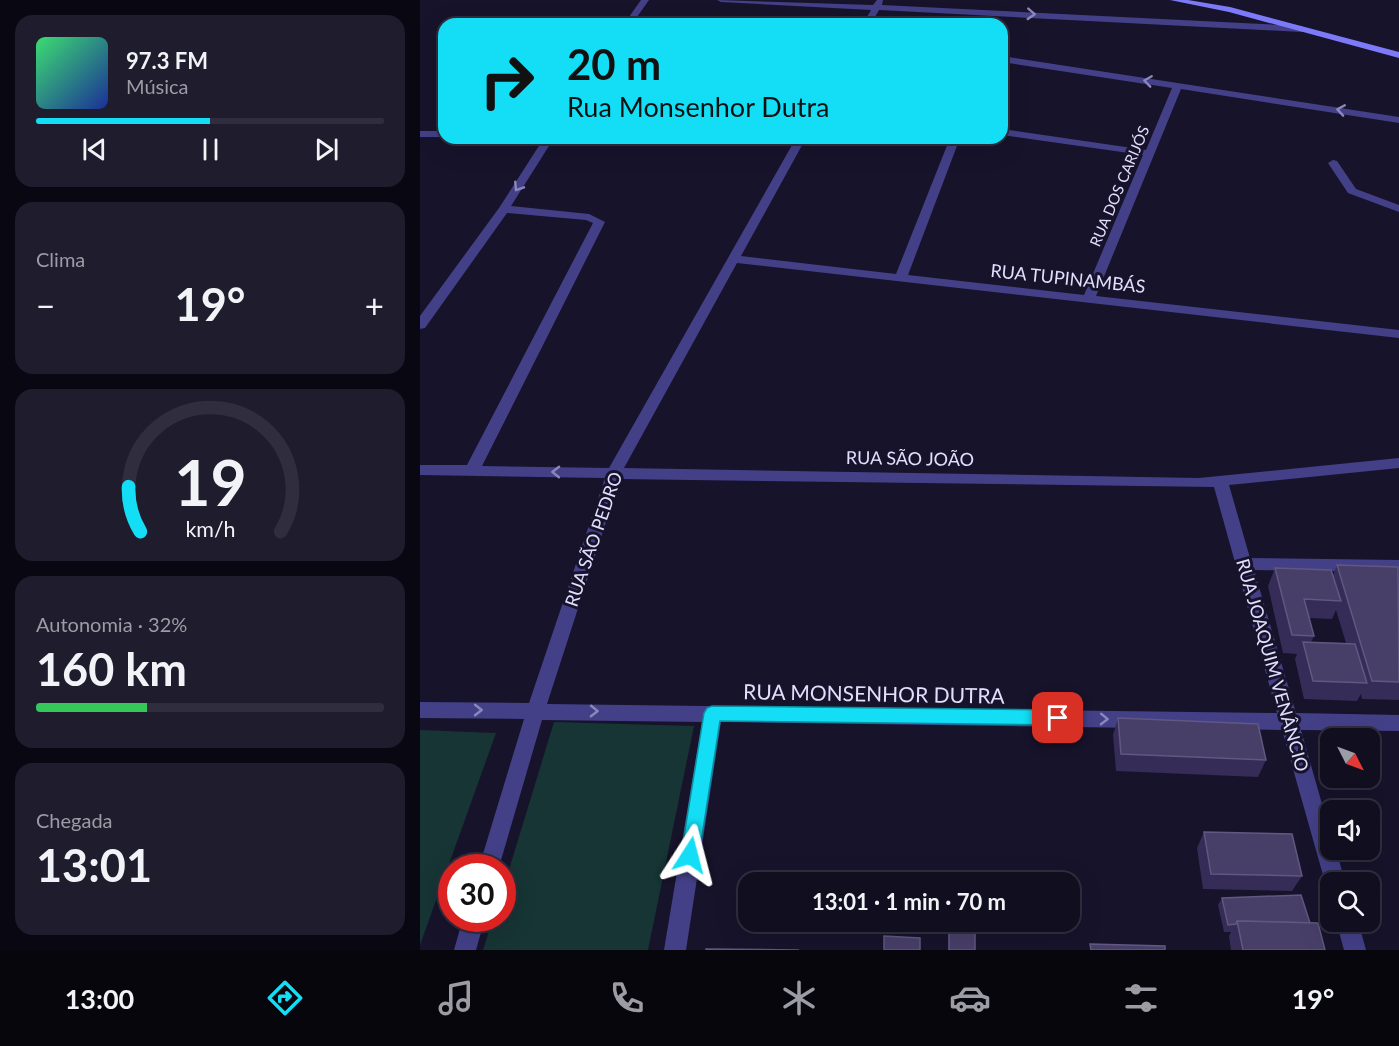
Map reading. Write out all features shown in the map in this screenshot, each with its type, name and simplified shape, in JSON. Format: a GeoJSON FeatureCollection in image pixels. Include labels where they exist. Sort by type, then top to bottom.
{"type":"FeatureCollection","features":[{"type":"Feature","properties":{"kind":"main road"},"geometry":{"type":"LineString","coordinates":[[1174,0],[1230,10],[1399,55]]}},
{"type":"Feature","properties":{"kind":"main road"},"geometry":{"type":"LineString","coordinates":[[1204,0],[1230,10]]}},
{"type":"Feature","properties":{"kind":"street"},"geometry":{"type":"LineString","coordinates":[[632,18],[645,0]]}},
{"type":"Feature","properties":{"kind":"street"},"geometry":{"type":"LineString","coordinates":[[721,0],[879,3],[1223,26],[1302,29]]}},
{"type":"Feature","properties":{"kind":"street"},"geometry":{"type":"LineString","coordinates":[[870,18],[879,3]]}},
{"type":"Feature","properties":{"kind":"street"},"geometry":{"type":"LineString","coordinates":[[1002,18],[1004,12]]}},
{"type":"Feature","properties":{"kind":"street"},"geometry":{"type":"LineString","coordinates":[[1223,26],[1244,20],[1250,15]]}},
{"type":"Feature","properties":{"kind":"street"},"geometry":{"type":"LineString","coordinates":[[1008,60],[1399,120]]}},
{"type":"Feature","properties":{"kind":"street","name":"RUA DOS CARIJÓS"},"geometry":{"type":"LineString","coordinates":[[1089,298],[1178,86]]}},
{"type":"Feature","properties":{"kind":"street"},"geometry":{"type":"LineString","coordinates":[[1008,133],[1149,153]]}},
{"type":"Feature","properties":{"kind":"street"},"geometry":{"type":"LineString","coordinates":[[420,134],[438,134]]}},
{"type":"Feature","properties":{"kind":"street"},"geometry":{"type":"LineString","coordinates":[[420,325],[504,209],[545,144]]}},
{"type":"Feature","properties":{"kind":"street","name":"RUA SÃO PEDRO"},"geometry":{"type":"LineString","coordinates":[[493,854],[536,710],[614,472],[798,144]]}},
{"type":"Feature","properties":{"kind":"street"},"geometry":{"type":"LineString","coordinates":[[901,277],[953,144]]}},
{"type":"Feature","properties":{"kind":"street"},"geometry":{"type":"LineString","coordinates":[[1333,163],[1352,191],[1399,209]]}},
{"type":"Feature","properties":{"kind":"street"},"geometry":{"type":"LineString","coordinates":[[472,471],[599,222],[589,217],[504,209]]}},
{"type":"Feature","properties":{"kind":"street","name":"RUA TUPINAMBÁS"},"geometry":{"type":"LineString","coordinates":[[732,259],[1399,334]]}},
{"type":"Feature","properties":{"kind":"street","name":"RUA SÃO JOÃO"},"geometry":{"type":"LineString","coordinates":[[420,470],[1220,483],[1399,462]]}},
{"type":"Feature","properties":{"kind":"street","name":"RUA JOAQUIM VENÂNCIO"},"geometry":{"type":"LineString","coordinates":[[1220,483],[1332,872]]}},
{"type":"Feature","properties":{"kind":"street"},"geometry":{"type":"LineString","coordinates":[[1244,564],[1399,566]]}},
{"type":"Feature","properties":{"kind":"street","name":"RUA MONSENHOR DUTRA"},"geometry":{"type":"LineString","coordinates":[[420,710],[1399,723]]}},
{"type":"Feature","properties":{"kind":"street"},"geometry":{"type":"LineString","coordinates":[[675,950],[712,713]]}},
{"type":"Feature","properties":{"kind":"street"},"geometry":{"type":"LineString","coordinates":[[465,950],[470,932]]}},
{"type":"Feature","properties":{"kind":"street"},"geometry":{"type":"LineString","coordinates":[[1350,932],[1355,950]]}},
{"type":"Feature","properties":{"kind":"green space"},"geometry":{"type":"Polygon","coordinates":[[[554,722],[694,726],[648,950],[483,950],[489,932],[516,932],[516,854],[514,854],[554,722]]]}},
{"type":"Feature","properties":{"kind":"green space"},"geometry":{"type":"Polygon","coordinates":[[[420,730],[496,733],[453,854],[438,854],[438,895],[420,945],[420,730]]]}},
{"type":"Feature","properties":{"kind":"building"},"geometry":{"type":"Polygon","coordinates":[[[1337,565],[1398,567],[1399,682],[1372,681],[1337,565]]]}},
{"type":"Feature","properties":{"kind":"building"},"geometry":{"type":"Polygon","coordinates":[[[1275,568],[1331,570],[1341,601],[1304,599],[1314,636],[1292,635],[1275,568]]]}},
{"type":"Feature","properties":{"kind":"building"},"geometry":{"type":"Polygon","coordinates":[[[1303,642],[1355,644],[1367,683],[1313,681],[1303,642]]]}},
{"type":"Feature","properties":{"kind":"building"},"geometry":{"type":"Polygon","coordinates":[[[1118,718],[1258,724],[1266,760],[1121,754],[1118,718]]]}},
{"type":"Feature","properties":{"kind":"building"},"geometry":{"type":"Polygon","coordinates":[[[1204,832],[1292,834],[1302,876],[1211,874],[1204,832]]]}},
{"type":"Feature","properties":{"kind":"building"},"geometry":{"type":"Polygon","coordinates":[[[1301,895],[1310,923],[1237,921],[1236,924],[1228,925],[1222,898],[1301,895]]]}},
{"type":"Feature","properties":{"kind":"building"},"geometry":{"type":"Polygon","coordinates":[[[1237,921],[1318,923],[1325,950],[1243,950],[1237,921]]]}},
{"type":"Feature","properties":{"kind":"building"},"geometry":{"type":"Polygon","coordinates":[[[949,932],[975,932],[975,950],[949,950],[949,932]]]}},
{"type":"Feature","properties":{"kind":"building"},"geometry":{"type":"Polygon","coordinates":[[[884,936],[920,938],[920,950],[884,950],[884,936]]]}},
{"type":"Feature","properties":{"kind":"building"},"geometry":{"type":"Polygon","coordinates":[[[1090,944],[1165,946],[1165,950],[1091,950],[1090,944]]]}},
{"type":"Feature","properties":{"kind":"building"},"geometry":{"type":"Polygon","coordinates":[[[706,949],[799,950],[706,950],[706,949]]]}},
{"type":"Feature","properties":{"kind":"route"},"geometry":{"type":"LineString","coordinates":[[690,855],[712,713],[1058,718]]}}]}
